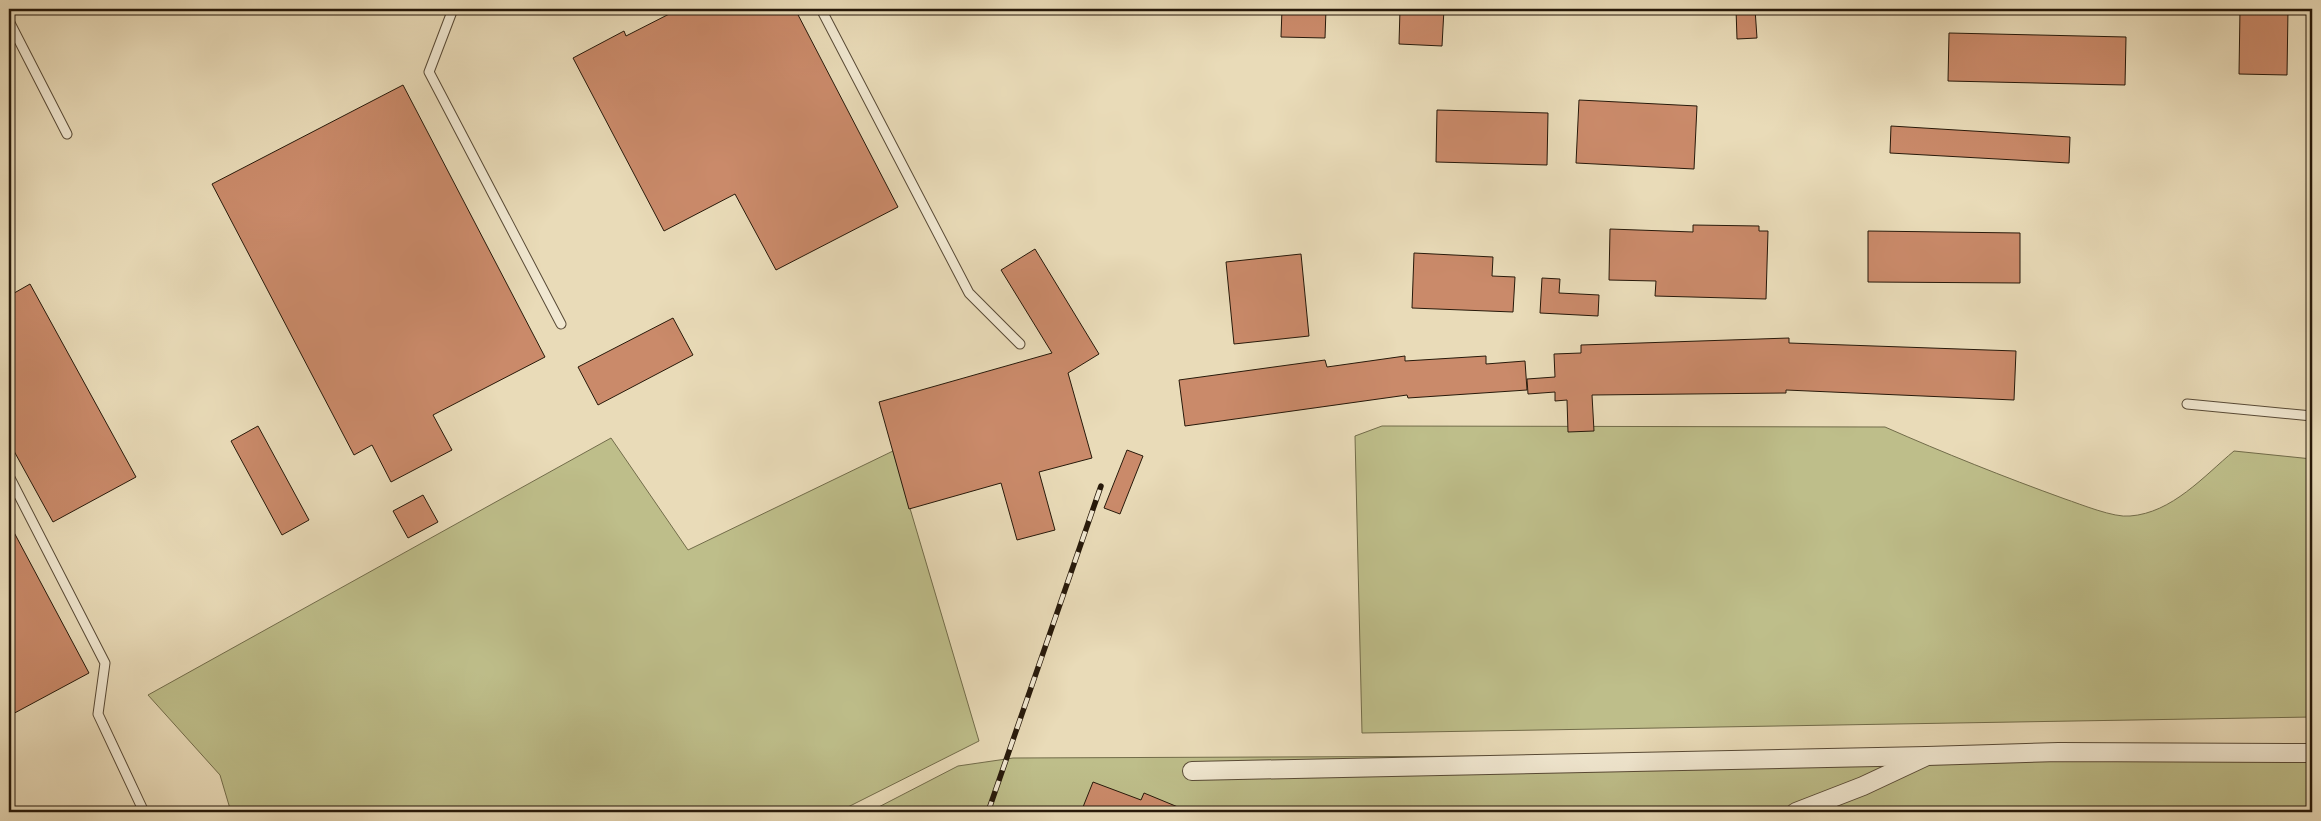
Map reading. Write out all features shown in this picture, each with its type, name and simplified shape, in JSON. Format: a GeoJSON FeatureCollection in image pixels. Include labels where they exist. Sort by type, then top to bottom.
{"type":"FeatureCollection","features":[{"type":"Feature","properties":{"kind":"street"},"geometry":{"type":"LineString","coordinates":[[1192,771],[2059,752],[2312,753]]}},
{"type":"Feature","properties":{"kind":"street"},"geometry":{"type":"LineString","coordinates":[[1796,812],[1864,786],[1926,756]]}},
{"type":"Feature","properties":{"kind":"lane"},"geometry":{"type":"LineString","coordinates":[[453,9],[429,72],[561,324]]}},
{"type":"Feature","properties":{"kind":"lane"},"geometry":{"type":"LineString","coordinates":[[821,9],[969,293],[1020,344]]}},
{"type":"Feature","properties":{"kind":"lane"},"geometry":{"type":"LineString","coordinates":[[9,21],[12,34],[67,134]]}},
{"type":"Feature","properties":{"kind":"lane"},"geometry":{"type":"LineString","coordinates":[[2187,404],[2312,416]]}},
{"type":"Feature","properties":{"kind":"lane"},"geometry":{"type":"LineString","coordinates":[[9,476],[106,663],[98,714],[144,812]]}},
{"type":"Feature","properties":{"kind":"green space"},"geometry":{"type":"Polygon","coordinates":[[[1382,426],[1885,427],[2042,491],[2097,510],[2123,516],[2145,513],[2173,501],[2199,482],[2234,451],[2312,459],[2312,717],[1362,733],[1355,436],[1382,426]]]}},
{"type":"Feature","properties":{"kind":"green space"},"geometry":{"type":"Polygon","coordinates":[[[611,438],[688,550],[893,451],[979,741],[838,812],[231,812],[220,775],[148,695],[611,438]]]}},
{"type":"Feature","properties":{"kind":"green space"},"geometry":{"type":"Polygon","coordinates":[[[2312,753],[2312,812],[869,812],[958,766],[1013,758],[2312,753]]]}},
{"type":"Feature","properties":{"kind":"building"},"geometry":{"type":"Polygon","coordinates":[[[679,9],[795,9],[898,207],[776,270],[735,194],[664,231],[573,58],[624,31],[626,36],[679,9]]]}},
{"type":"Feature","properties":{"kind":"building"},"geometry":{"type":"Polygon","coordinates":[[[1282,9],[1326,9],[1325,38],[1281,37],[1282,9]]]}},
{"type":"Feature","properties":{"kind":"building"},"geometry":{"type":"Polygon","coordinates":[[[1400,9],[1444,9],[1442,46],[1399,44],[1400,9]]]}},
{"type":"Feature","properties":{"kind":"building"},"geometry":{"type":"Polygon","coordinates":[[[1736,9],[1755,9],[1757,38],[1737,39],[1736,9]]]}},
{"type":"Feature","properties":{"kind":"building"},"geometry":{"type":"Polygon","coordinates":[[[2240,9],[2288,9],[2287,75],[2239,74],[2240,9]]]}},
{"type":"Feature","properties":{"kind":"building"},"geometry":{"type":"Polygon","coordinates":[[[1949,33],[2126,37],[2125,85],[1948,81],[1949,33]]]}},
{"type":"Feature","properties":{"kind":"building"},"geometry":{"type":"Polygon","coordinates":[[[403,85],[545,357],[433,415],[452,450],[391,482],[372,445],[354,455],[212,184],[403,85]]]}},
{"type":"Feature","properties":{"kind":"building"},"geometry":{"type":"Polygon","coordinates":[[[1579,100],[1697,106],[1694,169],[1576,163],[1579,100]]]}},
{"type":"Feature","properties":{"kind":"building"},"geometry":{"type":"Polygon","coordinates":[[[1437,110],[1548,113],[1547,165],[1436,162],[1437,110]]]}},
{"type":"Feature","properties":{"kind":"building"},"geometry":{"type":"Polygon","coordinates":[[[1891,126],[2070,137],[2069,163],[1890,153],[1891,126]]]}},
{"type":"Feature","properties":{"kind":"building"},"geometry":{"type":"Polygon","coordinates":[[[1693,225],[1759,226],[1759,231],[1768,231],[1766,299],[1655,296],[1656,281],[1609,280],[1610,229],[1693,232],[1693,225]]]}},
{"type":"Feature","properties":{"kind":"building"},"geometry":{"type":"Polygon","coordinates":[[[1868,231],[2020,233],[2020,283],[1868,282],[1868,231]]]}},
{"type":"Feature","properties":{"kind":"building"},"geometry":{"type":"Polygon","coordinates":[[[1035,249],[1099,354],[1068,373],[1092,458],[1039,472],[1055,530],[1017,540],[1001,483],[909,509],[879,402],[1052,353],[1001,270],[1035,249]]]}},
{"type":"Feature","properties":{"kind":"building"},"geometry":{"type":"Polygon","coordinates":[[[1414,253],[1493,257],[1492,276],[1515,277],[1513,312],[1412,308],[1414,253]]]}},
{"type":"Feature","properties":{"kind":"building"},"geometry":{"type":"Polygon","coordinates":[[[1301,254],[1309,336],[1234,344],[1226,262],[1301,254]]]}},
{"type":"Feature","properties":{"kind":"building"},"geometry":{"type":"Polygon","coordinates":[[[1542,278],[1560,279],[1559,293],[1599,295],[1598,316],[1540,313],[1542,278]]]}},
{"type":"Feature","properties":{"kind":"building"},"geometry":{"type":"Polygon","coordinates":[[[30,284],[136,477],[53,522],[9,442],[9,296],[30,284]]]}},
{"type":"Feature","properties":{"kind":"building"},"geometry":{"type":"Polygon","coordinates":[[[673,318],[693,355],[598,405],[578,367],[673,318]]]}},
{"type":"Feature","properties":{"kind":"building"},"geometry":{"type":"Polygon","coordinates":[[[1789,338],[1789,343],[2016,351],[2014,400],[1786,390],[1786,393],[1592,395],[1594,431],[1568,432],[1567,400],[1555,401],[1555,392],[1528,394],[1527,379],[1555,377],[1554,354],[1581,353],[1581,345],[1789,338]]]}},
{"type":"Feature","properties":{"kind":"building"},"geometry":{"type":"Polygon","coordinates":[[[1405,356],[1405,361],[1486,356],[1486,364],[1525,361],[1527,390],[1408,398],[1407,395],[1185,426],[1179,380],[1325,360],[1327,367],[1405,356]]]}},
{"type":"Feature","properties":{"kind":"building"},"geometry":{"type":"Polygon","coordinates":[[[258,426],[309,520],[282,535],[231,441],[258,426]]]}},
{"type":"Feature","properties":{"kind":"building"},"geometry":{"type":"Polygon","coordinates":[[[1127,450],[1143,456],[1120,514],[1104,508],[1127,450]]]}},
{"type":"Feature","properties":{"kind":"building"},"geometry":{"type":"Polygon","coordinates":[[[423,495],[438,522],[408,538],[393,511],[423,495]]]}},
{"type":"Feature","properties":{"kind":"building"},"geometry":{"type":"Polygon","coordinates":[[[9,523],[89,673],[9,716],[9,523]]]}},
{"type":"Feature","properties":{"kind":"building"},"geometry":{"type":"Polygon","coordinates":[[[1093,782],[1141,800],[1144,793],[1190,812],[1081,812],[1093,782]]]}},
{"type":"Feature","properties":{"kind":"railway"},"geometry":{"type":"LineString","coordinates":[[988,812],[1101,486]]}}]}
